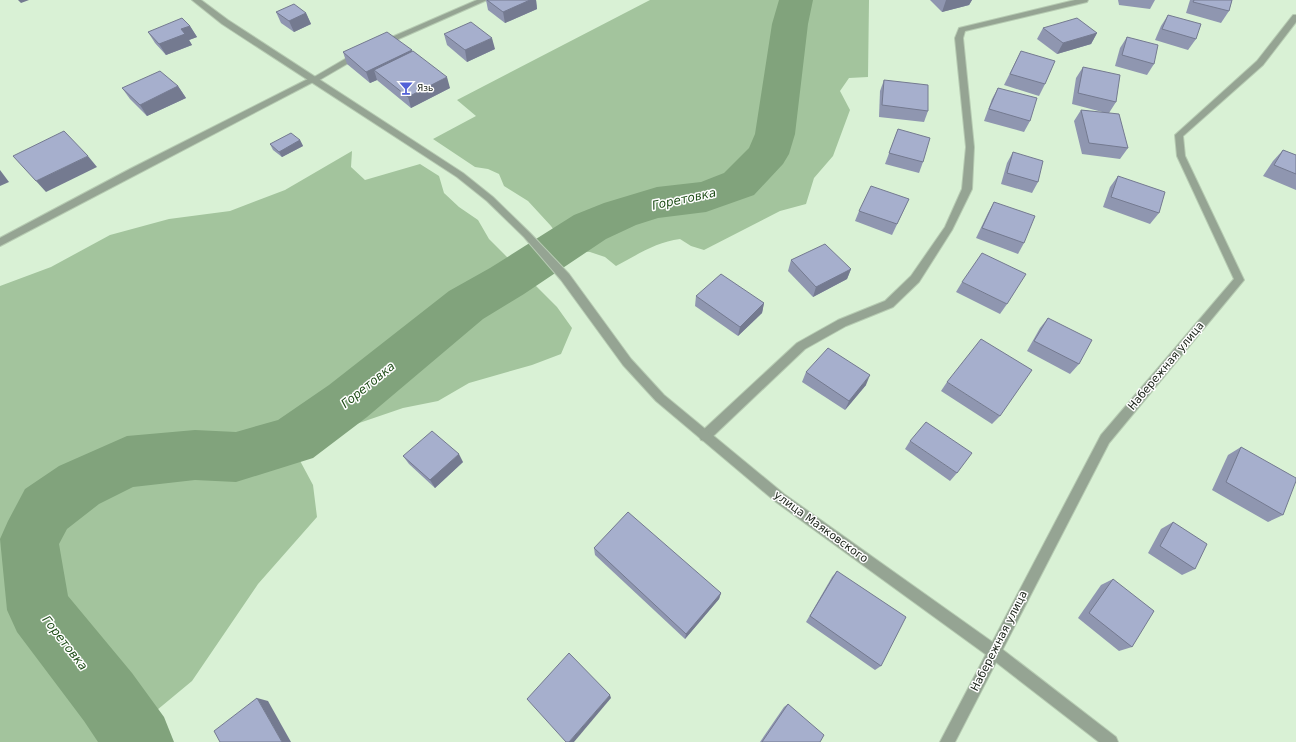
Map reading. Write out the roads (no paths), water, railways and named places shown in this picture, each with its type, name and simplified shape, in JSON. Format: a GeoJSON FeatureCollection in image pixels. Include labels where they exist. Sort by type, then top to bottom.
{"type":"FeatureCollection","features":[{"type":"Feature","properties":{"kind":"street","name":"улица Маяковского"},"geometry":{"type":"LineString","coordinates":[[196,0],[225,22],[460,175],[490,199],[528,235],[565,277],[627,362],[660,398],[780,498],[993,651],[1111,742]]}},
{"type":"Feature","properties":{"kind":"street"},"geometry":{"type":"LineString","coordinates":[[0,242],[133,171],[313,80],[370,49],[483,0]]}},
{"type":"Feature","properties":{"kind":"street"},"geometry":{"type":"LineString","coordinates":[[705,436],[801,346],[842,322],[889,304],[915,280],[949,228],[967,189],[970,147],[959,38],[962,30],[1084,0]]}},
{"type":"Feature","properties":{"kind":"street","name":"Набережная улица"},"geometry":{"type":"LineString","coordinates":[[947,742],[993,651],[1105,439],[1239,280],[1180,156],[1180,135],[1260,63],[1292,29],[1296,18]]}},
{"type":"Feature","properties":{"kind":"waterway","name":"Горетовка"},"geometry":{"type":"LineString","coordinates":[[139,742],[108,697],[39,610],[29,542],[46,509],[79,485],[127,462],[195,455],[236,457],[293,441],[348,401],[466,305],[507,281],[590,227],[620,214],[657,203],[706,197],[739,184],[768,154],[775,134],[790,24],[796,0]]}},
{"type":"Feature","properties":{"kind":"place","name":"Язь"},"geometry":{"type":"Point","coordinates":[406,88]}}]}
